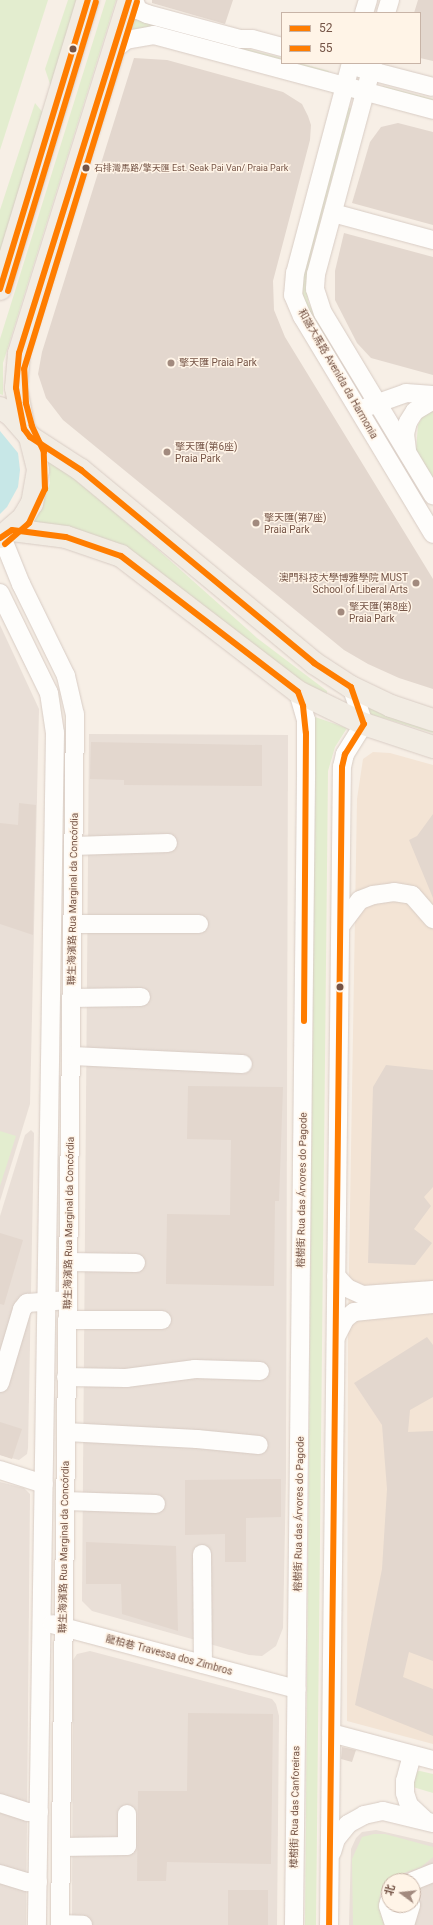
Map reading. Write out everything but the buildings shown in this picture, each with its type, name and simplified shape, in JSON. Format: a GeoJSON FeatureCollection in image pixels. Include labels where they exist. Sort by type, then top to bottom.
{"type":"FeatureCollection","features":[{"type":"Feature","properties":{"kind":"main road"},"geometry":{"type":"LineString","coordinates":[[0,289],[88,0]]}},
{"type":"Feature","properties":{"kind":"main road"},"geometry":{"type":"LineString","coordinates":[[5,535],[23,518],[37,487],[37,464],[27,433],[16,388],[19,353],[129,0]]}},
{"type":"Feature","properties":{"kind":"main road"},"geometry":{"type":"LineString","coordinates":[[0,408],[11,415],[27,433],[81,470],[314,663],[351,687],[391,706],[433,720]]}},
{"type":"Feature","properties":{"kind":"main road"},"geometry":{"type":"LineString","coordinates":[[5,535],[66,537],[121,556],[298,692],[364,724],[433,747]]}},
{"type":"Feature","properties":{"kind":"street"},"geometry":{"type":"LineString","coordinates":[[134,0],[138,10],[147,14],[240,39],[252,39],[281,47]]}},
{"type":"Feature","properties":{"kind":"street"},"geometry":{"type":"LineString","coordinates":[[364,12],[368,0]]}},
{"type":"Feature","properties":{"kind":"street"},"geometry":{"type":"LineString","coordinates":[[386,12],[390,0]]}},
{"type":"Feature","properties":{"kind":"street"},"geometry":{"type":"LineString","coordinates":[[111,58],[115,49],[126,40],[154,35],[433,110]]}},
{"type":"Feature","properties":{"kind":"street"},"geometry":{"type":"LineString","coordinates":[[348,64],[372,67],[433,87]]}},
{"type":"Feature","properties":{"kind":"street","name":"和諧大馬路 Avenida da Harmonia"},"geometry":{"type":"LineString","coordinates":[[348,64],[345,86],[295,273],[293,295],[302,316],[433,534]]}},
{"type":"Feature","properties":{"kind":"street","name":"和諧大馬路 Avenida da Harmonia"},"geometry":{"type":"LineString","coordinates":[[372,67],[316,274],[315,289],[318,304],[433,495]]}},
{"type":"Feature","properties":{"kind":"street"},"geometry":{"type":"LineString","coordinates":[[333,213],[433,240]]}},
{"type":"Feature","properties":{"kind":"street"},"geometry":{"type":"LineString","coordinates":[[359,411],[376,401],[406,393],[433,395]]}},
{"type":"Feature","properties":{"kind":"street"},"geometry":{"type":"LineString","coordinates":[[411,459],[405,434],[408,422],[415,411],[433,400]]}},
{"type":"Feature","properties":{"kind":"street","name":"聯生海濱路 Rua Marginal da Concórdia"},"geometry":{"type":"LineString","coordinates":[[5,535],[21,584],[66,676],[74,702],[60,1924]]}},
{"type":"Feature","properties":{"kind":"street","name":"聯生海濱路 Rua Marginal da Concórdia"},"geometry":{"type":"LineString","coordinates":[[0,594],[46,688],[54,718],[47,1302],[37,1925]]}},
{"type":"Feature","properties":{"kind":"street"},"geometry":{"type":"LineString","coordinates":[[329,1925],[342,767],[344,754],[364,724],[351,687]]}},
{"type":"Feature","properties":{"kind":"street","name":"榕樹街 Rua das Árvores do Pagode"},"geometry":{"type":"LineString","coordinates":[[297,1689],[306,771],[306,720],[298,692]]}},
{"type":"Feature","properties":{"kind":"street"},"geometry":{"type":"LineString","coordinates":[[73,846],[168,843]]}},
{"type":"Feature","properties":{"kind":"street"},"geometry":{"type":"LineString","coordinates":[[341,925],[360,900],[373,895],[394,892],[412,895],[433,919]]}},
{"type":"Feature","properties":{"kind":"street"},"geometry":{"type":"LineString","coordinates":[[72,924],[199,924]]}},
{"type":"Feature","properties":{"kind":"street"},"geometry":{"type":"LineString","coordinates":[[71,998],[141,997]]}},
{"type":"Feature","properties":{"kind":"street"},"geometry":{"type":"LineString","coordinates":[[71,1056],[243,1064]]}},
{"type":"Feature","properties":{"kind":"street"},"geometry":{"type":"LineString","coordinates":[[68,1262],[136,1263]]}},
{"type":"Feature","properties":{"kind":"street"},"geometry":{"type":"LineString","coordinates":[[336,1276],[347,1288],[363,1295],[433,1290]]}},
{"type":"Feature","properties":{"kind":"street"},"geometry":{"type":"LineString","coordinates":[[0,1383],[22,1308],[27,1303],[68,1300]]}},
{"type":"Feature","properties":{"kind":"street"},"geometry":{"type":"LineString","coordinates":[[336,1337],[345,1319],[354,1312],[433,1304]]}},
{"type":"Feature","properties":{"kind":"street"},"geometry":{"type":"LineString","coordinates":[[67,1320],[162,1320]]}},
{"type":"Feature","properties":{"kind":"street"},"geometry":{"type":"LineString","coordinates":[[66,1377],[126,1378],[195,1369],[260,1371]]}},
{"type":"Feature","properties":{"kind":"street"},"geometry":{"type":"LineString","coordinates":[[66,1432],[197,1439],[259,1445]]}},
{"type":"Feature","properties":{"kind":"street"},"geometry":{"type":"LineString","coordinates":[[0,1470],[44,1484]]}},
{"type":"Feature","properties":{"kind":"street"},"geometry":{"type":"LineString","coordinates":[[65,1501],[156,1504]]}},
{"type":"Feature","properties":{"kind":"street"},"geometry":{"type":"LineString","coordinates":[[202,1554],[203,1664]]}},
{"type":"Feature","properties":{"kind":"street","name":"龍柏巷 Travessa dos Zimbros"},"geometry":{"type":"LineString","coordinates":[[42,1621],[297,1689]]}},
{"type":"Feature","properties":{"kind":"street","name":"樟樹街 Rua das Canforeiras"},"geometry":{"type":"LineString","coordinates":[[294,1925],[297,1689]]}},
{"type":"Feature","properties":{"kind":"street"},"geometry":{"type":"LineString","coordinates":[[331,1733],[433,1760]]}},
{"type":"Feature","properties":{"kind":"street"},"geometry":{"type":"LineString","coordinates":[[412,1754],[405,1793],[412,1810],[429,1822]]}},
{"type":"Feature","properties":{"kind":"street"},"geometry":{"type":"LineString","coordinates":[[0,1803],[28,1812],[39,1812]]}},
{"type":"Feature","properties":{"kind":"street"},"geometry":{"type":"LineString","coordinates":[[330,1856],[336,1838],[348,1824],[364,1815],[383,1811],[429,1822]]}},
{"type":"Feature","properties":{"kind":"street"},"geometry":{"type":"LineString","coordinates":[[61,1847],[127,1846],[127,1814]]}},
{"type":"Feature","properties":{"kind":"street"},"geometry":{"type":"LineString","coordinates":[[0,1874],[27,1882],[38,1882]]}},
{"type":"Feature","properties":{"kind":"street"},"geometry":{"type":"LineString","coordinates":[[390,1913],[394,1925]]}},
{"type":"Feature","properties":{"kind":"street"},"geometry":{"type":"LineString","coordinates":[[405,1925],[409,1913]]}},
{"type":"Feature","properties":{"kind":"street"},"geometry":{"type":"LineString","coordinates":[[60,1924],[83,1925]]}},
{"type":"Feature","properties":{"kind":"shaded area"},"geometry":{"type":"Polygon","coordinates":[[[0,625],[39,709],[30,1104],[0,1201],[0,625]]]}},
{"type":"Feature","properties":{"kind":"shaded area"},"geometry":{"type":"Polygon","coordinates":[[[89,734],[288,735],[286,1477],[283,1628],[276,1646],[262,1656],[249,1655],[92,1611],[82,1601],[89,734]]]}},
{"type":"Feature","properties":{"kind":"shaded area"},"geometry":{"type":"Polygon","coordinates":[[[373,752],[390,753],[433,765],[433,1744],[347,1721],[348,1327],[357,799],[363,759],[373,752]]]}},
{"type":"Feature","properties":{"kind":"shaded area"},"geometry":{"type":"Polygon","coordinates":[[[31,1130],[34,1133],[28,1448],[27,1454],[19,1460],[0,1455],[0,1216],[25,1135],[31,1130]]]}},
{"type":"Feature","properties":{"kind":"shaded area"},"geometry":{"type":"Polygon","coordinates":[[[0,1482],[24,1488],[30,1494],[26,1925],[0,1925],[0,1482]]]}},
{"type":"Feature","properties":{"kind":"shaded area"},"geometry":{"type":"Polygon","coordinates":[[[90,1651],[272,1699],[276,1704],[279,1716],[277,1925],[72,1925],[73,1660],[77,1654],[90,1651]]]}},
{"type":"Feature","properties":{"kind":"shaded area"},"geometry":{"type":"Polygon","coordinates":[[[376,1830],[433,1843],[433,1925],[349,1925],[351,1849],[356,1838],[362,1832],[376,1830]]]}},
{"type":"Feature","properties":{"kind":"green space"},"geometry":{"type":"Polygon","coordinates":[[[0,0],[48,0],[0,150],[0,0]]]}},
{"type":"Feature","properties":{"kind":"green space"},"geometry":{"type":"Polygon","coordinates":[[[68,0],[76,0],[72,15],[76,23],[51,87],[45,69],[68,0]]]}},
{"type":"Feature","properties":{"kind":"green space"},"geometry":{"type":"Polygon","coordinates":[[[106,0],[116,0],[3,363],[3,395],[0,394],[0,339],[106,0]]]}},
{"type":"Feature","properties":{"kind":"green space"},"geometry":{"type":"Polygon","coordinates":[[[130,18],[154,24],[154,30],[129,35],[130,18]]]}},
{"type":"Feature","properties":{"kind":"green space"},"geometry":{"type":"Polygon","coordinates":[[[174,30],[281,58],[281,63],[172,34],[174,30]]]}},
{"type":"Feature","properties":{"kind":"green space"},"geometry":{"type":"Polygon","coordinates":[[[283,64],[303,64],[329,71],[328,76],[283,64]]]}},
{"type":"Feature","properties":{"kind":"green space"},"geometry":{"type":"Polygon","coordinates":[[[383,86],[433,99],[433,104],[382,90],[383,86]]]}},
{"type":"Feature","properties":{"kind":"green space"},"geometry":{"type":"Polygon","coordinates":[[[35,103],[44,114],[0,270],[0,210],[35,103]]]}},
{"type":"Feature","properties":{"kind":"green space"},"geometry":{"type":"Polygon","coordinates":[[[347,107],[351,108],[311,255],[307,282],[308,302],[343,368],[303,301],[301,280],[347,107]]]}},
{"type":"Feature","properties":{"kind":"green space"},"geometry":{"type":"Polygon","coordinates":[[[433,410],[433,481],[416,450],[418,425],[423,416],[433,410]]]}},
{"type":"Feature","properties":{"kind":"green space"},"geometry":{"type":"Polygon","coordinates":[[[49,458],[138,532],[257,638],[327,691],[327,696],[286,671],[115,543],[79,530],[30,527],[41,508],[50,483],[49,458]]]}},
{"type":"Feature","properties":{"kind":"green space"},"geometry":{"type":"Polygon","coordinates":[[[366,705],[433,728],[433,733],[366,713],[366,705]]]}},
{"type":"Feature","properties":{"kind":"green space"},"geometry":{"type":"Polygon","coordinates":[[[315,717],[347,728],[335,747],[328,771],[316,1925],[305,1925],[315,717]]]}},
{"type":"Feature","properties":{"kind":"green space"},"geometry":{"type":"Polygon","coordinates":[[[0,1131],[16,1136],[0,1186],[0,1131]]]}},
{"type":"Feature","properties":{"kind":"green space"},"geometry":{"type":"Polygon","coordinates":[[[420,1771],[433,1774],[433,1793],[413,1787],[412,1772],[420,1771]]]}},
{"type":"Feature","properties":{"kind":"green space"},"geometry":{"type":"Polygon","coordinates":[[[374,1834],[385,1834],[433,1847],[433,1857],[421,1867],[404,1873],[381,1873],[379,1907],[384,1925],[353,1925],[352,1859],[362,1837],[374,1834]]]}},
{"type":"Feature","properties":{"kind":"water"},"geometry":{"type":"Polygon","coordinates":[[[0,431],[18,453],[20,470],[18,487],[7,507],[0,514],[0,431]]]}},
{"type":"Feature","properties":{"kind":"transit line","name":"52"},"geometry":{"type":"LineString","coordinates":[[0,289],[88,0]]}},
{"type":"Feature","properties":{"kind":"transit line","name":"52"},"geometry":{"type":"LineString","coordinates":[[129,0],[19,353],[16,388],[24,429],[30,437],[81,470],[314,663],[351,687],[364,724],[345,754],[342,767],[329,1925]]}},
{"type":"Feature","properties":{"kind":"transit line","name":"55"},"geometry":{"type":"LineString","coordinates":[[8,291],[96,2]]}},
{"type":"Feature","properties":{"kind":"transit line","name":"55"},"geometry":{"type":"LineString","coordinates":[[5,544],[29,523],[45,489],[44,452],[32,426],[26,403],[24,369],[137,2]]}},
{"type":"Feature","properties":{"kind":"transit line","name":"52"},"geometry":{"type":"LineString","coordinates":[[0,538],[12,530],[66,537],[121,556],[298,692],[303,706],[306,733],[304,1021]]}},
{"type":"Feature","properties":{"kind":"place","name":"石排灣馬路/擎天匯 Est. Seak Pai Van/ Praia Park"},"geometry":{"type":"Point","coordinates":[86,168]}},
{"type":"Feature","properties":{"kind":"place","name":"擎天匯 Praia Park"},"geometry":{"type":"Point","coordinates":[171,363]}},
{"type":"Feature","properties":{"kind":"place","name":"擎天匯(第6座) Praia Park"},"geometry":{"type":"Point","coordinates":[167,452]}},
{"type":"Feature","properties":{"kind":"place","name":"擎天匯(第7座) Praia Park"},"geometry":{"type":"Point","coordinates":[256,523]}},
{"type":"Feature","properties":{"kind":"place","name":"澳門科技大學博雅學院 MUST School of Liberal Arts"},"geometry":{"type":"Point","coordinates":[416,583]}},
{"type":"Feature","properties":{"kind":"place","name":"擎天匯(第8座) Praia Park"},"geometry":{"type":"Point","coordinates":[341,612]}}]}
